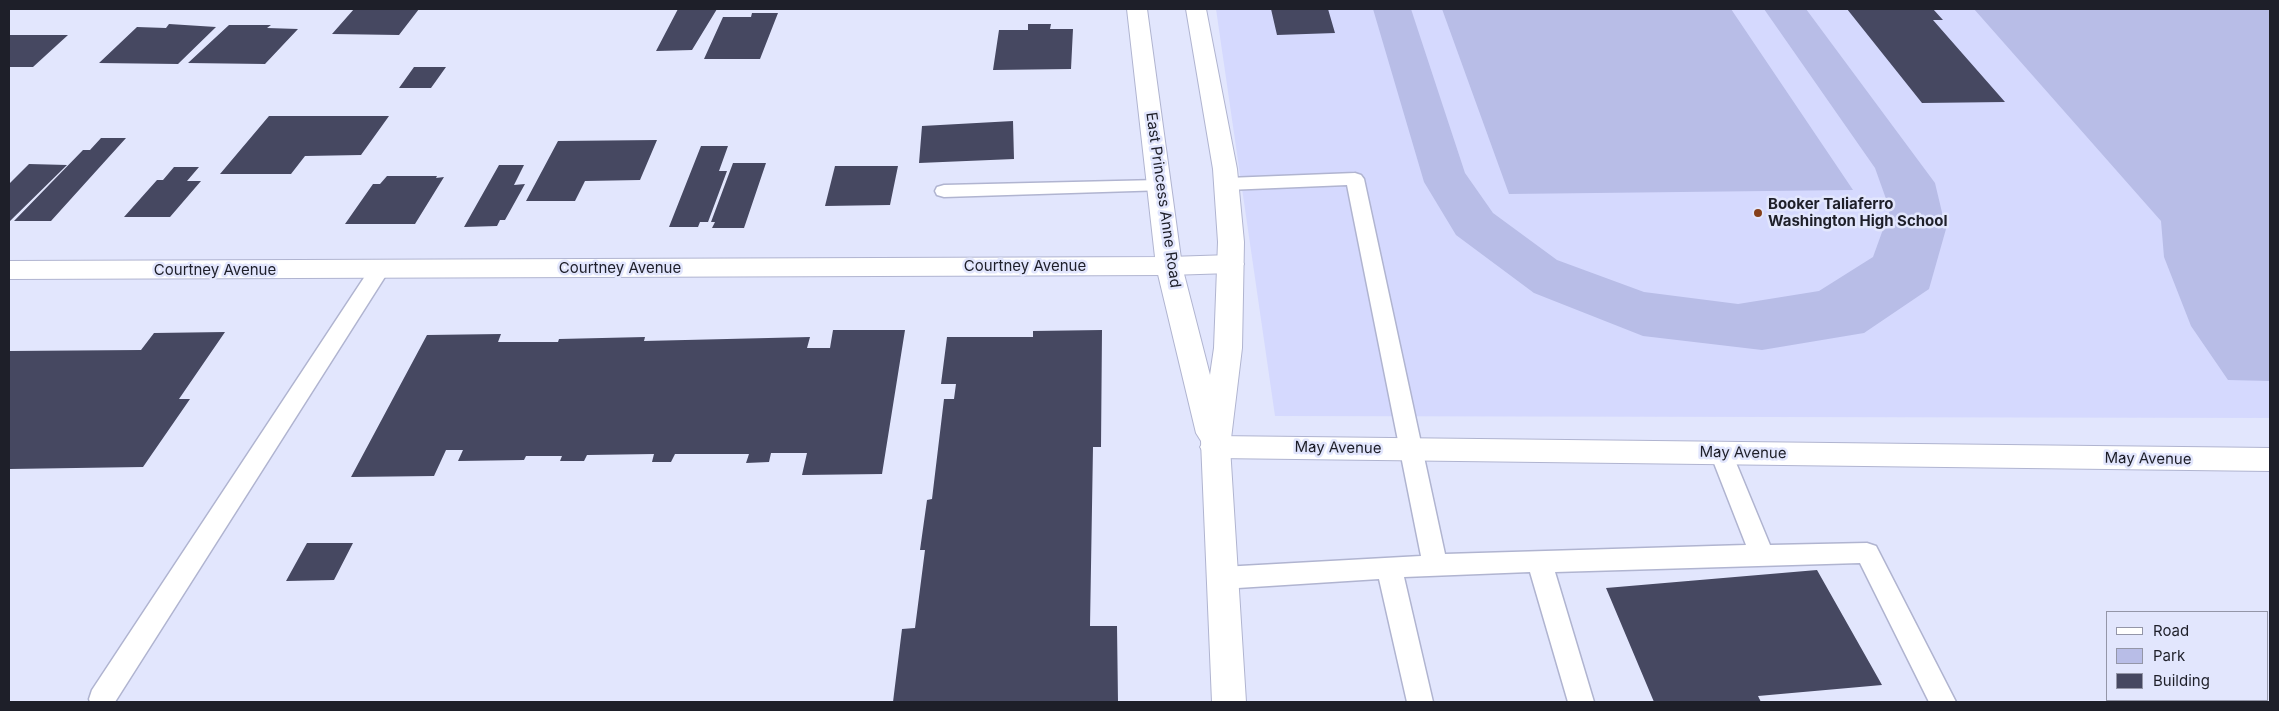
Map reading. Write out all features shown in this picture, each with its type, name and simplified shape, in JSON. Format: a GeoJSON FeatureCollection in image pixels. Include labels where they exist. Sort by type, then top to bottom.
{"type":"FeatureCollection","features":[{"type":"Feature","properties":{"kind":"street","name":"East Princess Anne Road"},"geometry":{"type":"LineString","coordinates":[[1137,9],[1169,266],[1215,447]]}},
{"type":"Feature","properties":{"kind":"street","name":"East Princess Anne Road"},"geometry":{"type":"LineString","coordinates":[[1196,9],[1227,184],[1231,264],[1228,348],[1215,447],[1229,702]]}},
{"type":"Feature","properties":{"kind":"street","name":"Courtney Avenue"},"geometry":{"type":"LineString","coordinates":[[9,270],[1169,266],[1231,264]]}},
{"type":"Feature","properties":{"kind":"street","name":"May Avenue"},"geometry":{"type":"LineString","coordinates":[[1215,447],[2270,460]]}},
{"type":"Feature","properties":{"kind":"lane"},"geometry":{"type":"LineString","coordinates":[[1227,184],[1356,179],[1410,449],[1436,565]]}},
{"type":"Feature","properties":{"kind":"lane"},"geometry":{"type":"LineString","coordinates":[[944,191],[1159,186]]}},
{"type":"Feature","properties":{"kind":"lane"},"geometry":{"type":"LineString","coordinates":[[102,699],[380,269]]}},
{"type":"Feature","properties":{"kind":"lane"},"geometry":{"type":"LineString","coordinates":[[1721,453],[1762,555]]}},
{"type":"Feature","properties":{"kind":"lane"},"geometry":{"type":"LineString","coordinates":[[1222,578],[1389,567],[1539,561],[1867,553],[1943,702]]}},
{"type":"Feature","properties":{"kind":"lane"},"geometry":{"type":"LineString","coordinates":[[1539,561],[1582,702]]}},
{"type":"Feature","properties":{"kind":"lane"},"geometry":{"type":"LineString","coordinates":[[1389,567],[1420,702]]}},
{"type":"Feature","properties":{"kind":"shaded area","name":"Booker Taliaferro Washington High School"},"geometry":{"type":"Polygon","coordinates":[[[1216,9],[2270,9],[2270,418],[1275,416],[1216,9]]]}},
{"type":"Feature","properties":{"kind":"green space"},"geometry":{"type":"Polygon","coordinates":[[[1373,9],[1411,9],[1465,173],[1493,213],[1557,260],[1644,292],[1738,304],[1819,291],[1873,257],[1890,210],[1875,168],[1764,9],[1806,9],[1935,183],[1946,229],[1929,289],[1864,333],[1762,350],[1643,336],[1534,293],[1456,235],[1424,182],[1373,9]]]}},
{"type":"Feature","properties":{"kind":"green space"},"geometry":{"type":"Polygon","coordinates":[[[1442,9],[1731,9],[1853,190],[1509,194],[1442,9]]]}},
{"type":"Feature","properties":{"kind":"green space"},"geometry":{"type":"Polygon","coordinates":[[[1974,9],[2270,9],[2270,381],[2228,380],[2191,326],[2164,257],[2161,221],[1974,9]]]}},
{"type":"Feature","properties":{"kind":"building"},"geometry":{"type":"Polygon","coordinates":[[[354,9],[419,9],[399,35],[332,34],[354,9]]]}},
{"type":"Feature","properties":{"kind":"building"},"geometry":{"type":"Polygon","coordinates":[[[678,9],[717,9],[692,50],[656,51],[678,9]]]}},
{"type":"Feature","properties":{"kind":"building"},"geometry":{"type":"Polygon","coordinates":[[[1271,9],[1328,9],[1335,33],[1277,35],[1271,9]]]}},
{"type":"Feature","properties":{"kind":"building"},"geometry":{"type":"Polygon","coordinates":[[[1847,9],[1933,9],[1943,20],[1933,20],[2005,102],[1922,103],[1847,9]]]}},
{"type":"Feature","properties":{"kind":"building"},"geometry":{"type":"Polygon","coordinates":[[[752,13],[778,13],[760,59],[704,59],[723,17],[751,17],[752,13]]]}},
{"type":"Feature","properties":{"kind":"building"},"geometry":{"type":"Polygon","coordinates":[[[169,24],[216,27],[178,64],[99,63],[137,27],[166,28],[169,24]]]}},
{"type":"Feature","properties":{"kind":"building"},"geometry":{"type":"Polygon","coordinates":[[[1028,24],[1051,24],[1050,29],[1073,29],[1071,69],[993,70],[999,30],[1028,30],[1028,24]]]}},
{"type":"Feature","properties":{"kind":"building"},"geometry":{"type":"Polygon","coordinates":[[[229,25],[271,25],[267,28],[298,29],[265,64],[188,63],[229,25]]]}},
{"type":"Feature","properties":{"kind":"building"},"geometry":{"type":"Polygon","coordinates":[[[9,35],[68,35],[33,67],[9,67],[9,35]]]}},
{"type":"Feature","properties":{"kind":"building"},"geometry":{"type":"Polygon","coordinates":[[[414,67],[446,67],[431,88],[399,88],[414,67]]]}},
{"type":"Feature","properties":{"kind":"building"},"geometry":{"type":"Polygon","coordinates":[[[269,116],[389,116],[361,155],[305,156],[291,174],[220,174],[269,116]]]}},
{"type":"Feature","properties":{"kind":"building"},"geometry":{"type":"Polygon","coordinates":[[[1013,121],[1014,159],[919,163],[922,126],[1013,121]]]}},
{"type":"Feature","properties":{"kind":"building"},"geometry":{"type":"Polygon","coordinates":[[[101,138],[126,138],[51,221],[14,221],[83,150],[90,150],[101,138]]]}},
{"type":"Feature","properties":{"kind":"building"},"geometry":{"type":"Polygon","coordinates":[[[657,140],[640,180],[585,181],[575,201],[526,201],[558,141],[657,140]]]}},
{"type":"Feature","properties":{"kind":"building"},"geometry":{"type":"Polygon","coordinates":[[[701,146],[728,146],[719,171],[727,171],[708,222],[700,222],[698,227],[669,227],[701,146]]]}},
{"type":"Feature","properties":{"kind":"building"},"geometry":{"type":"Polygon","coordinates":[[[733,163],[766,163],[744,228],[712,228],[715,222],[711,222],[733,163]]]}},
{"type":"Feature","properties":{"kind":"building"},"geometry":{"type":"Polygon","coordinates":[[[29,164],[67,165],[9,222],[9,184],[29,164]]]}},
{"type":"Feature","properties":{"kind":"building"},"geometry":{"type":"Polygon","coordinates":[[[499,165],[524,165],[514,185],[525,184],[505,220],[500,220],[497,226],[464,227],[499,165]]]}},
{"type":"Feature","properties":{"kind":"building"},"geometry":{"type":"Polygon","coordinates":[[[835,166],[898,166],[890,205],[825,206],[835,166]]]}},
{"type":"Feature","properties":{"kind":"building"},"geometry":{"type":"Polygon","coordinates":[[[174,167],[199,167],[187,181],[201,181],[170,217],[124,217],[157,180],[163,180],[174,167]]]}},
{"type":"Feature","properties":{"kind":"building"},"geometry":{"type":"Polygon","coordinates":[[[387,176],[444,177],[415,224],[345,224],[373,184],[380,184],[387,176]]]}},
{"type":"Feature","properties":{"kind":"building"},"geometry":{"type":"Polygon","coordinates":[[[833,330],[905,330],[882,474],[802,475],[807,453],[771,453],[769,462],[746,463],[749,454],[675,454],[671,462],[652,462],[654,454],[587,455],[584,461],[560,461],[562,456],[526,456],[524,460],[458,461],[463,450],[446,450],[434,476],[351,477],[427,335],[501,334],[498,342],[558,342],[559,339],[645,337],[644,341],[810,337],[807,348],[830,348],[833,330]]]}},
{"type":"Feature","properties":{"kind":"building"},"geometry":{"type":"Polygon","coordinates":[[[1102,330],[1101,447],[1093,447],[1090,626],[1117,626],[1118,702],[893,702],[902,629],[915,628],[925,550],[920,550],[927,500],[932,499],[944,399],[954,399],[956,384],[941,384],[947,337],[1033,337],[1033,331],[1102,330]]]}},
{"type":"Feature","properties":{"kind":"building"},"geometry":{"type":"Polygon","coordinates":[[[225,332],[179,399],[190,399],[143,467],[9,469],[9,351],[141,350],[154,333],[225,332]]]}},
{"type":"Feature","properties":{"kind":"building"},"geometry":{"type":"Polygon","coordinates":[[[307,543],[353,543],[334,580],[286,581],[307,543]]]}},
{"type":"Feature","properties":{"kind":"building"},"geometry":{"type":"Polygon","coordinates":[[[1817,570],[1882,685],[1758,696],[1761,702],[1654,702],[1606,588],[1817,570]]]}},
{"type":"Feature","properties":{"kind":"place","name":"Booker Taliaferro Washington High School"},"geometry":{"type":"Point","coordinates":[1758,213]}}]}
